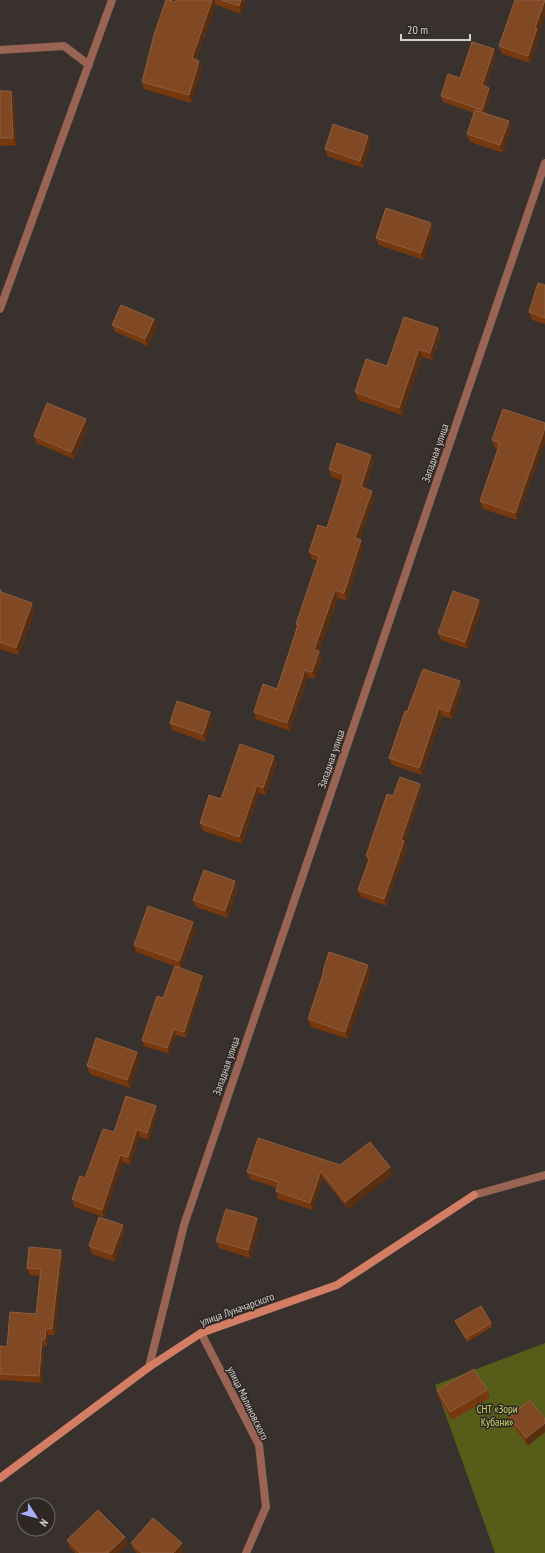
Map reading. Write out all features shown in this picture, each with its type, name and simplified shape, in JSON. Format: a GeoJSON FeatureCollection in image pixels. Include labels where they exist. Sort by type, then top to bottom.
{"type":"FeatureCollection","features":[{"type":"Feature","properties":{"kind":"street"},"geometry":{"type":"LineString","coordinates":[[0,309],[112,0]]}},
{"type":"Feature","properties":{"kind":"street"},"geometry":{"type":"LineString","coordinates":[[0,50],[64,46],[88,65]]}},
{"type":"Feature","properties":{"kind":"street","name":"Западная улица"},"geometry":{"type":"LineString","coordinates":[[149,1366],[186,1217],[545,163]]}},
{"type":"Feature","properties":{"kind":"street","name":"улица Луначарского"},"geometry":{"type":"LineString","coordinates":[[0,1478],[149,1366],[201,1333],[337,1285],[474,1195],[545,1175]]}},
{"type":"Feature","properties":{"kind":"street","name":"улица Малиновского"},"geometry":{"type":"LineString","coordinates":[[201,1333],[258,1445],[266,1508],[246,1553]]}},
{"type":"Feature","properties":{"kind":"green space","name":"СНТ «Зори Кубани»"},"geometry":{"type":"Polygon","coordinates":[[[545,1343],[545,1553],[495,1553],[435,1385],[545,1343]]]}},
{"type":"Feature","properties":{"kind":"building"},"geometry":{"type":"Polygon","coordinates":[[[166,0],[175,2],[176,0],[212,0],[192,58],[199,61],[189,95],[142,82],[154,35],[166,0]]]}},
{"type":"Feature","properties":{"kind":"building"},"geometry":{"type":"Polygon","coordinates":[[[221,0],[241,0],[239,6],[221,0]]]}},
{"type":"Feature","properties":{"kind":"building"},"geometry":{"type":"Polygon","coordinates":[[[515,0],[545,0],[535,28],[537,28],[528,56],[499,46],[515,0]]]}},
{"type":"Feature","properties":{"kind":"building"},"geometry":{"type":"Polygon","coordinates":[[[472,42],[494,49],[482,85],[489,88],[482,110],[441,96],[448,74],[460,78],[472,42]]]}},
{"type":"Feature","properties":{"kind":"building"},"geometry":{"type":"Polygon","coordinates":[[[0,91],[11,91],[13,138],[0,138],[0,91]]]}},
{"type":"Feature","properties":{"kind":"building"},"geometry":{"type":"Polygon","coordinates":[[[475,110],[509,121],[500,145],[467,134],[475,110]]]}},
{"type":"Feature","properties":{"kind":"building"},"geometry":{"type":"Polygon","coordinates":[[[333,124],[368,136],[360,161],[325,149],[333,124]]]}},
{"type":"Feature","properties":{"kind":"building"},"geometry":{"type":"Polygon","coordinates":[[[386,208],[431,223],[421,253],[376,238],[386,208]]]}},
{"type":"Feature","properties":{"kind":"building"},"geometry":{"type":"Polygon","coordinates":[[[538,283],[545,285],[545,318],[529,312],[538,283]]]}},
{"type":"Feature","properties":{"kind":"building"},"geometry":{"type":"Polygon","coordinates":[[[121,305],[154,319],[145,339],[112,325],[121,305]]]}},
{"type":"Feature","properties":{"kind":"building"},"geometry":{"type":"Polygon","coordinates":[[[404,317],[438,328],[430,353],[419,349],[399,408],[355,392],[366,359],[387,366],[404,317]]]}},
{"type":"Feature","properties":{"kind":"building"},"geometry":{"type":"Polygon","coordinates":[[[47,403],[86,419],[71,452],[34,436],[47,403]]]}},
{"type":"Feature","properties":{"kind":"building"},"geometry":{"type":"Polygon","coordinates":[[[503,409],[545,423],[545,428],[515,513],[480,501],[500,443],[492,440],[503,409]]]}},
{"type":"Feature","properties":{"kind":"building"},"geometry":{"type":"Polygon","coordinates":[[[337,443],[371,455],[361,487],[372,491],[355,538],[361,540],[344,593],[335,590],[314,650],[319,651],[312,672],[305,670],[287,723],[254,712],[263,684],[277,689],[298,625],[296,624],[319,556],[309,552],[318,525],[327,528],[344,475],[329,469],[337,443]]]}},
{"type":"Feature","properties":{"kind":"building"},"geometry":{"type":"Polygon","coordinates":[[[0,590],[1,592],[32,603],[16,648],[0,642],[0,590]]]}},
{"type":"Feature","properties":{"kind":"building"},"geometry":{"type":"Polygon","coordinates":[[[453,591],[479,600],[465,642],[438,633],[453,591]]]}},
{"type":"Feature","properties":{"kind":"building"},"geometry":{"type":"Polygon","coordinates":[[[423,669],[460,681],[449,712],[439,708],[419,768],[389,758],[405,711],[407,712],[423,669]]]}},
{"type":"Feature","properties":{"kind":"building"},"geometry":{"type":"Polygon","coordinates":[[[177,701],[210,712],[203,734],[170,723],[177,701]]]}},
{"type":"Feature","properties":{"kind":"building"},"geometry":{"type":"Polygon","coordinates":[[[240,744],[274,756],[263,788],[257,785],[239,837],[200,823],[209,795],[221,799],[240,744]]]}},
{"type":"Feature","properties":{"kind":"building"},"geometry":{"type":"Polygon","coordinates":[[[400,777],[420,784],[401,840],[404,841],[384,899],[358,890],[370,857],[366,856],[387,794],[393,796],[400,777]]]}},
{"type":"Feature","properties":{"kind":"building"},"geometry":{"type":"Polygon","coordinates":[[[204,870],[235,881],[225,911],[193,900],[204,870]]]}},
{"type":"Feature","properties":{"kind":"building"},"geometry":{"type":"Polygon","coordinates":[[[148,906],[193,922],[179,961],[134,945],[148,906]]]}},
{"type":"Feature","properties":{"kind":"building"},"geometry":{"type":"Polygon","coordinates":[[[329,952],[368,965],[345,1032],[308,1019],[329,952]]]}},
{"type":"Feature","properties":{"kind":"building"},"geometry":{"type":"Polygon","coordinates":[[[175,966],[202,976],[184,1032],[174,1029],[167,1048],[142,1040],[157,996],[163,998],[175,966]]]}},
{"type":"Feature","properties":{"kind":"building"},"geometry":{"type":"Polygon","coordinates":[[[96,1038],[137,1052],[127,1080],[87,1066],[96,1038]]]}},
{"type":"Feature","properties":{"kind":"building"},"geometry":{"type":"Polygon","coordinates":[[[126,1096],[156,1106],[147,1133],[137,1129],[128,1157],[120,1155],[102,1210],[72,1199],[80,1176],[85,1178],[103,1129],[114,1132],[126,1096]]]}},
{"type":"Feature","properties":{"kind":"building"},"geometry":{"type":"Polygon","coordinates":[[[258,1138],[340,1165],[370,1142],[390,1167],[345,1202],[321,1171],[310,1203],[276,1191],[279,1182],[247,1172],[258,1138]]]}},
{"type":"Feature","properties":{"kind":"building"},"geometry":{"type":"Polygon","coordinates":[[[226,1209],[257,1218],[248,1250],[216,1241],[226,1209]]]}},
{"type":"Feature","properties":{"kind":"building"},"geometry":{"type":"Polygon","coordinates":[[[99,1217],[123,1225],[112,1254],[89,1246],[99,1217]]]}},
{"type":"Feature","properties":{"kind":"building"},"geometry":{"type":"Polygon","coordinates":[[[29,1247],[61,1250],[52,1329],[46,1328],[45,1339],[42,1339],[39,1376],[0,1374],[0,1346],[7,1347],[10,1312],[36,1314],[41,1269],[27,1268],[29,1247]]]}},
{"type":"Feature","properties":{"kind":"building"},"geometry":{"type":"Polygon","coordinates":[[[481,1306],[491,1323],[466,1338],[455,1321],[481,1306]]]}},
{"type":"Feature","properties":{"kind":"building"},"geometry":{"type":"Polygon","coordinates":[[[474,1369],[487,1390],[450,1412],[437,1390],[474,1369]]]}},
{"type":"Feature","properties":{"kind":"building"},"geometry":{"type":"Polygon","coordinates":[[[530,1400],[545,1419],[545,1423],[526,1438],[509,1417],[530,1400]]]}},
{"type":"Feature","properties":{"kind":"building"},"geometry":{"type":"Polygon","coordinates":[[[98,1510],[125,1537],[108,1553],[80,1553],[67,1540],[98,1510]]]}},
{"type":"Feature","properties":{"kind":"building"},"geometry":{"type":"Polygon","coordinates":[[[153,1518],[182,1543],[173,1553],[142,1553],[131,1543],[153,1518]]]}}]}
